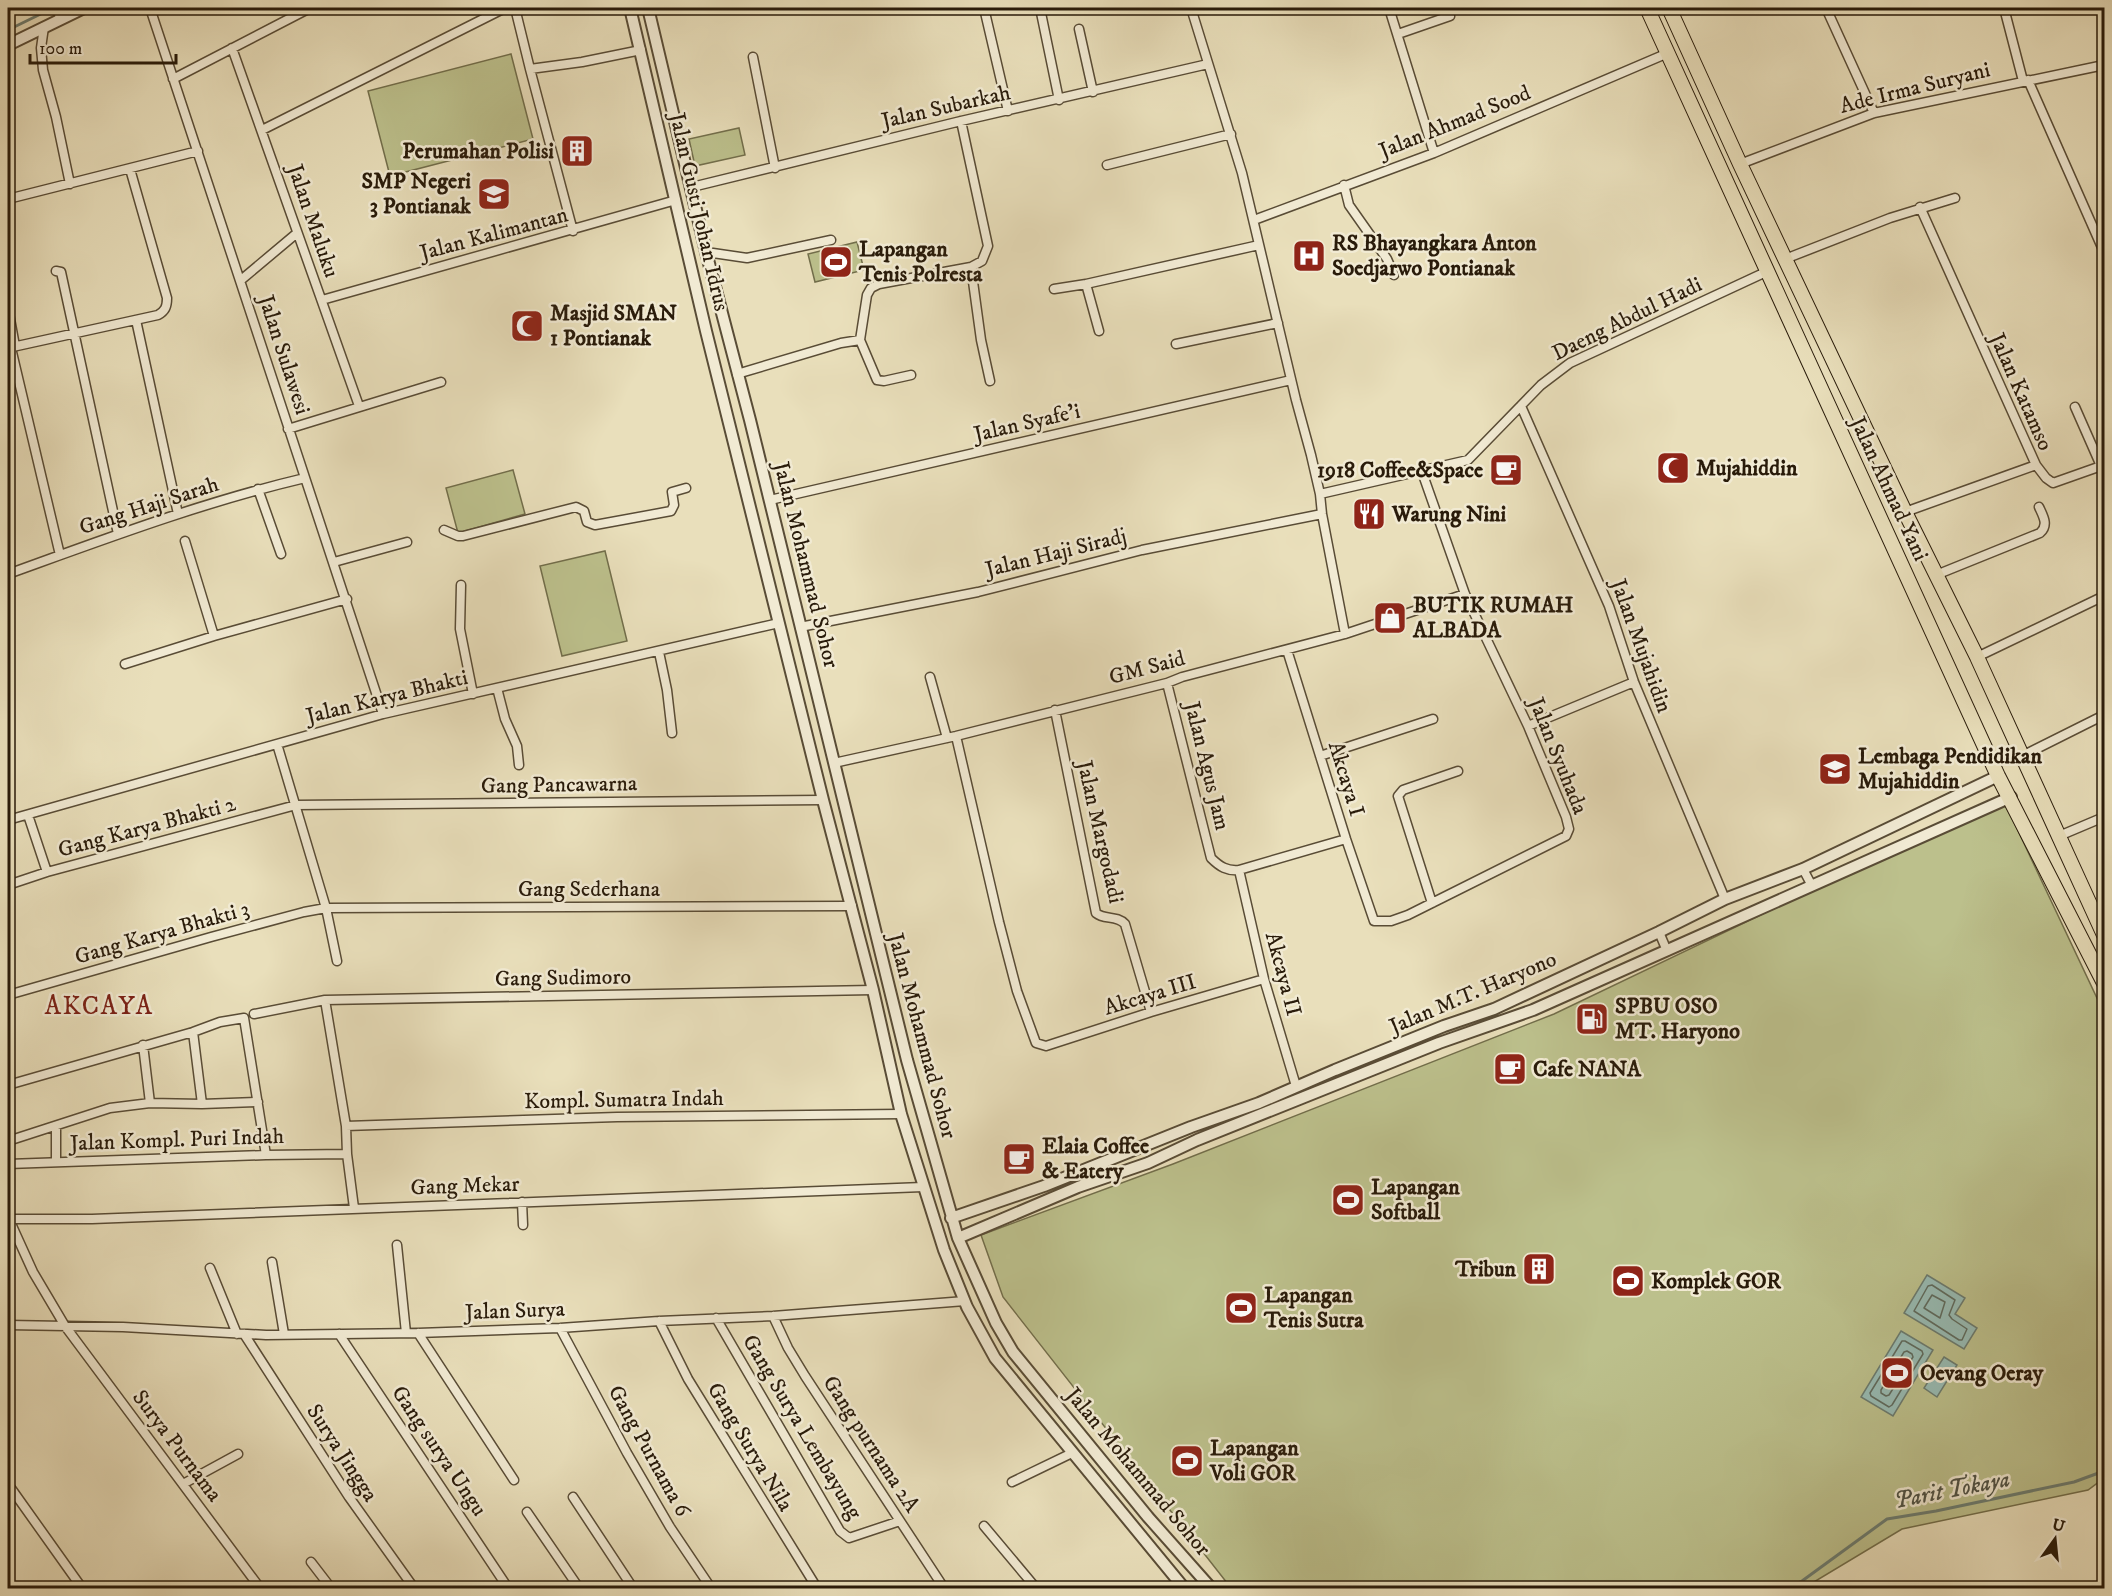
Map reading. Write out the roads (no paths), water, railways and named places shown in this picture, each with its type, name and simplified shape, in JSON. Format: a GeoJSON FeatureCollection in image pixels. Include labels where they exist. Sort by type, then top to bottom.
{"type":"FeatureCollection","features":[{"type":"Feature","properties":{"kind":"main road","name":"Jalan Ahmad Yani"},"geometry":{"type":"LineString","coordinates":[[1647,8],[1998,776],[2011,797],[2104,983]]}},
{"type":"Feature","properties":{"kind":"main road","name":"Jalan Ahmad Yani"},"geometry":{"type":"LineString","coordinates":[[1669,8],[1863,424],[1977,657],[2104,935]]}},
{"type":"Feature","properties":{"kind":"main road"},"geometry":{"type":"LineString","coordinates":[[1840,434],[1863,424]]}},
{"type":"Feature","properties":{"kind":"main road"},"geometry":{"type":"LineString","coordinates":[[2088,950],[2104,940]]}},
{"type":"Feature","properties":{"kind":"street"},"geometry":{"type":"LineString","coordinates":[[58,8],[60,19]]}},
{"type":"Feature","properties":{"kind":"street"},"geometry":{"type":"LineString","coordinates":[[8,45],[84,8]]}},
{"type":"Feature","properties":{"kind":"street","name":"Jalan Sulawesi"},"geometry":{"type":"LineString","coordinates":[[150,8],[383,714]]}},
{"type":"Feature","properties":{"kind":"street"},"geometry":{"type":"LineString","coordinates":[[173,79],[310,8]]}},
{"type":"Feature","properties":{"kind":"street"},"geometry":{"type":"LineString","coordinates":[[262,130],[506,8]]}},
{"type":"Feature","properties":{"kind":"street"},"geometry":{"type":"LineString","coordinates":[[516,8],[573,231]]}},
{"type":"Feature","properties":{"kind":"street","name":"Jalan Gusti Johan Idrus"},"geometry":{"type":"LineString","coordinates":[[630,8],[731,425]]}},
{"type":"Feature","properties":{"kind":"street","name":"Jalan Gusti Johan Idrus"},"geometry":{"type":"LineString","coordinates":[[648,8],[692,187],[705,252],[750,420]]}},
{"type":"Feature","properties":{"kind":"street"},"geometry":{"type":"LineString","coordinates":[[984,8],[1008,111]]}},
{"type":"Feature","properties":{"kind":"street"},"geometry":{"type":"LineString","coordinates":[[1040,8],[1059,100]]}},
{"type":"Feature","properties":{"kind":"street"},"geometry":{"type":"LineString","coordinates":[[1191,8],[1231,134],[1254,220],[1320,494],[1345,634]]}},
{"type":"Feature","properties":{"kind":"street"},"geometry":{"type":"LineString","coordinates":[[1389,8],[1434,153]]}},
{"type":"Feature","properties":{"kind":"street"},"geometry":{"type":"LineString","coordinates":[[1826,8],[1874,113]]}},
{"type":"Feature","properties":{"kind":"street"},"geometry":{"type":"LineString","coordinates":[[2004,8],[2026,80],[2104,252]]}},
{"type":"Feature","properties":{"kind":"street"},"geometry":{"type":"LineString","coordinates":[[1398,34],[1450,16]]}},
{"type":"Feature","properties":{"kind":"street"},"geometry":{"type":"LineString","coordinates":[[44,27],[41,48],[43,70],[56,117],[70,184]]}},
{"type":"Feature","properties":{"kind":"street"},"geometry":{"type":"LineString","coordinates":[[1079,29],[1093,92]]}},
{"type":"Feature","properties":{"kind":"street","name":"Jalan Maluku"},"geometry":{"type":"LineString","coordinates":[[232,48],[359,406]]}},
{"type":"Feature","properties":{"kind":"street"},"geometry":{"type":"LineString","coordinates":[[530,69],[582,62],[641,50]]}},
{"type":"Feature","properties":{"kind":"street","name":"Jalan Ahmad Sood"},"geometry":{"type":"LineString","coordinates":[[1254,220],[1434,153],[1668,53]]}},
{"type":"Feature","properties":{"kind":"street"},"geometry":{"type":"LineString","coordinates":[[753,57],[775,168]]}},
{"type":"Feature","properties":{"kind":"street","name":"Jalan Subarkah"},"geometry":{"type":"LineString","coordinates":[[692,187],[960,121],[1208,64]]}},
{"type":"Feature","properties":{"kind":"street","name":"Ade Irma Suryani"},"geometry":{"type":"LineString","coordinates":[[1740,164],[1874,113],[2104,65]]}},
{"type":"Feature","properties":{"kind":"street"},"geometry":{"type":"LineString","coordinates":[[911,375],[884,381],[877,380],[860,340],[867,295],[871,288],[879,285],[971,267],[982,261],[988,246],[960,121]]}},
{"type":"Feature","properties":{"kind":"street"},"geometry":{"type":"LineString","coordinates":[[1107,165],[1231,134]]}},
{"type":"Feature","properties":{"kind":"street"},"geometry":{"type":"LineString","coordinates":[[8,199],[198,151]]}},
{"type":"Feature","properties":{"kind":"street"},"geometry":{"type":"LineString","coordinates":[[11,348],[136,320],[163,312],[167,306],[167,298],[130,169]]}},
{"type":"Feature","properties":{"kind":"street"},"geometry":{"type":"LineString","coordinates":[[1344,185],[1349,205],[1387,259],[1394,275]]}},
{"type":"Feature","properties":{"kind":"street"},"geometry":{"type":"LineString","coordinates":[[1785,259],[1920,207],[1955,198]]}},
{"type":"Feature","properties":{"kind":"street","name":"Jalan Kalimantan"},"geometry":{"type":"LineString","coordinates":[[322,300],[573,231],[676,200]]}},
{"type":"Feature","properties":{"kind":"street","name":"Jalan Katamso"},"geometry":{"type":"LineString","coordinates":[[1905,512],[2036,465],[1920,207]]}},
{"type":"Feature","properties":{"kind":"street"},"geometry":{"type":"LineString","coordinates":[[241,280],[297,233]]}},
{"type":"Feature","properties":{"kind":"street"},"geometry":{"type":"LineString","coordinates":[[705,252],[747,258],[831,240]]}},
{"type":"Feature","properties":{"kind":"street"},"geometry":{"type":"LineString","coordinates":[[1054,289],[1086,284],[1259,245]]}},
{"type":"Feature","properties":{"kind":"street"},"geometry":{"type":"LineString","coordinates":[[971,267],[979,327],[990,381]]}},
{"type":"Feature","properties":{"kind":"street"},"geometry":{"type":"LineString","coordinates":[[56,271],[61,272],[76,332],[118,534]]}},
{"type":"Feature","properties":{"kind":"street","name":"Daeng Abdul Hadi"},"geometry":{"type":"LineString","coordinates":[[1320,494],[1468,460],[1542,385],[1570,363],[1768,272]]}},
{"type":"Feature","properties":{"kind":"street"},"geometry":{"type":"LineString","coordinates":[[1086,284],[1099,331]]}},
{"type":"Feature","properties":{"kind":"street"},"geometry":{"type":"LineString","coordinates":[[8,308],[11,348],[60,555]]}},
{"type":"Feature","properties":{"kind":"street"},"geometry":{"type":"LineString","coordinates":[[136,320],[178,514]]}},
{"type":"Feature","properties":{"kind":"street"},"geometry":{"type":"LineString","coordinates":[[1176,344],[1278,323]]}},
{"type":"Feature","properties":{"kind":"street"},"geometry":{"type":"LineString","coordinates":[[737,374],[860,340]]}},
{"type":"Feature","properties":{"kind":"street","name":"Jalan Syafe'i"},"geometry":{"type":"LineString","coordinates":[[770,500],[1291,380]]}},
{"type":"Feature","properties":{"kind":"street"},"geometry":{"type":"LineString","coordinates":[[288,429],[441,382]]}},
{"type":"Feature","properties":{"kind":"street","name":"Jalan Mujahidin"},"geometry":{"type":"LineString","coordinates":[[1521,406],[1609,606],[1634,682],[1725,899]]}},
{"type":"Feature","properties":{"kind":"street"},"geometry":{"type":"LineString","coordinates":[[2036,465],[2053,483],[2103,465],[2074,407]]}},
{"type":"Feature","properties":{"kind":"street"},"geometry":{"type":"LineString","coordinates":[[731,425],[750,420]]}},
{"type":"Feature","properties":{"kind":"street","name":"Jalan Mohammad Sohor"},"geometry":{"type":"LineString","coordinates":[[750,420],[904,1052],[958,1238],[996,1323],[1013,1352],[1148,1517],[1211,1588]]}},
{"type":"Feature","properties":{"kind":"street","name":"Jalan Mohammad Sohor"},"geometry":{"type":"LineString","coordinates":[[731,425],[823,800],[873,990],[887,1056],[923,1187],[944,1250],[965,1301],[995,1358],[1070,1454],[1184,1588]]}},
{"type":"Feature","properties":{"kind":"street","name":"Jalan Syuhada"},"geometry":{"type":"LineString","coordinates":[[1372,919],[1381,923],[1408,915],[1566,836],[1569,829],[1528,726],[1465,594],[1422,472]]}},
{"type":"Feature","properties":{"kind":"street","name":"Gang Haji Sarah"},"geometry":{"type":"LineString","coordinates":[[8,574],[178,514],[258,489],[304,478]]}},
{"type":"Feature","properties":{"kind":"street"},"geometry":{"type":"LineString","coordinates":[[444,530],[458,537],[576,507],[584,510],[587,522],[595,525],[671,511],[674,505],[672,492],[686,488]]}},
{"type":"Feature","properties":{"kind":"street"},"geometry":{"type":"LineString","coordinates":[[258,489],[281,554]]}},
{"type":"Feature","properties":{"kind":"street"},"geometry":{"type":"LineString","coordinates":[[1936,575],[2040,533],[2045,523],[2039,507]]}},
{"type":"Feature","properties":{"kind":"street","name":"Jalan Haji Siradj"},"geometry":{"type":"LineString","coordinates":[[800,627],[978,592],[1142,550],[1322,514]]}},
{"type":"Feature","properties":{"kind":"street"},"geometry":{"type":"LineString","coordinates":[[185,542],[214,636]]}},
{"type":"Feature","properties":{"kind":"street"},"geometry":{"type":"LineString","coordinates":[[334,562],[406,542]]}},
{"type":"Feature","properties":{"kind":"street"},"geometry":{"type":"LineString","coordinates":[[461,585],[460,629],[473,694]]}},
{"type":"Feature","properties":{"kind":"street","name":"GM Said"},"geometry":{"type":"LineString","coordinates":[[834,763],[951,737],[1167,683],[1182,676],[1345,634],[1465,594]]}},
{"type":"Feature","properties":{"kind":"street"},"geometry":{"type":"LineString","coordinates":[[1977,657],[2104,596]]}},
{"type":"Feature","properties":{"kind":"street"},"geometry":{"type":"LineString","coordinates":[[125,664],[346,599]]}},
{"type":"Feature","properties":{"kind":"street","name":"Jalan Karya Bhakti"},"geometry":{"type":"LineString","coordinates":[[8,820],[383,714],[779,623]]}},
{"type":"Feature","properties":{"kind":"street","name":"Akcaya I"},"geometry":{"type":"LineString","coordinates":[[1287,650],[1372,919]]}},
{"type":"Feature","properties":{"kind":"street"},"geometry":{"type":"LineString","coordinates":[[659,652],[667,690],[672,733]]}},
{"type":"Feature","properties":{"kind":"street"},"geometry":{"type":"LineString","coordinates":[[930,676],[951,737]]}},
{"type":"Feature","properties":{"kind":"street"},"geometry":{"type":"LineString","coordinates":[[1528,726],[1634,682]]}},
{"type":"Feature","properties":{"kind":"street","name":"Jalan Agus Jam"},"geometry":{"type":"LineString","coordinates":[[1167,683],[1211,858],[1226,870],[1239,870]]}},
{"type":"Feature","properties":{"kind":"street"},"geometry":{"type":"LineString","coordinates":[[497,688],[505,719],[517,746],[519,765]]}},
{"type":"Feature","properties":{"kind":"street"},"geometry":{"type":"LineString","coordinates":[[800,706],[818,699]]}},
{"type":"Feature","properties":{"kind":"street","name":"Jalan Margodadi"},"geometry":{"type":"LineString","coordinates":[[1055,710],[1096,913],[1102,917],[1119,919],[1125,924],[1151,1012]]}},
{"type":"Feature","properties":{"kind":"street"},"geometry":{"type":"LineString","coordinates":[[2022,756],[2104,715]]}},
{"type":"Feature","properties":{"kind":"street"},"geometry":{"type":"LineString","coordinates":[[1320,756],[1433,719]]}},
{"type":"Feature","properties":{"kind":"street","name":"Akcaya III"},"geometry":{"type":"LineString","coordinates":[[951,737],[1017,991],[1035,1041],[1039,1045],[1046,1046],[1264,979]]}},
{"type":"Feature","properties":{"kind":"street"},"geometry":{"type":"LineString","coordinates":[[277,744],[326,908],[337,962]]}},
{"type":"Feature","properties":{"kind":"street"},"geometry":{"type":"LineString","coordinates":[[1432,903],[1398,796],[1403,790],[1458,771]]}},
{"type":"Feature","properties":{"kind":"street","name":"Jalan M.T. Haryono"},"geometry":{"type":"LineString","coordinates":[[951,1218],[1044,1186],[1259,1103],[1444,1026],[1494,1008],[1725,899],[1803,868],[1998,776]]}},
{"type":"Feature","properties":{"kind":"street"},"geometry":{"type":"LineString","coordinates":[[958,1238],[1078,1187],[1148,1163],[1197,1140],[1439,1043],[1533,1010],[2011,797]]}},
{"type":"Feature","properties":{"kind":"street","name":"Gang Pancawarna"},"geometry":{"type":"LineString","coordinates":[[296,805],[823,800]]}},
{"type":"Feature","properties":{"kind":"street","name":"Gang Karya Bhakti 2"},"geometry":{"type":"LineString","coordinates":[[8,885],[47,872],[296,805]]}},
{"type":"Feature","properties":{"kind":"street"},"geometry":{"type":"LineString","coordinates":[[28,815],[47,872]]}},
{"type":"Feature","properties":{"kind":"street"},"geometry":{"type":"LineString","coordinates":[[2059,836],[2104,817]]}},
{"type":"Feature","properties":{"kind":"street"},"geometry":{"type":"LineString","coordinates":[[1239,870],[1346,839]]}},
{"type":"Feature","properties":{"kind":"street"},"geometry":{"type":"LineString","coordinates":[[1803,868],[1812,886]]}},
{"type":"Feature","properties":{"kind":"street","name":"Akcaya II"},"geometry":{"type":"LineString","coordinates":[[1239,870],[1264,979],[1296,1086]]}},
{"type":"Feature","properties":{"kind":"street","name":"Gang Sederhana"},"geometry":{"type":"LineString","coordinates":[[326,908],[852,906]]}},
{"type":"Feature","properties":{"kind":"street","name":"Gang Karya Bhakti 3"},"geometry":{"type":"LineString","coordinates":[[8,994],[221,934],[326,908]]}},
{"type":"Feature","properties":{"kind":"street"},"geometry":{"type":"LineString","coordinates":[[1659,932],[1667,951]]}},
{"type":"Feature","properties":{"kind":"street","name":"Gang Sudimoro"},"geometry":{"type":"LineString","coordinates":[[254,1014],[325,1000],[873,990]]}},
{"type":"Feature","properties":{"kind":"street"},"geometry":{"type":"LineString","coordinates":[[325,1000],[346,1126],[354,1208]]}},
{"type":"Feature","properties":{"kind":"street"},"geometry":{"type":"LineString","coordinates":[[8,1085],[193,1032],[220,1022],[244,1018],[266,1155]]}},
{"type":"Feature","properties":{"kind":"street"},"geometry":{"type":"LineString","coordinates":[[193,1032],[202,1104]]}},
{"type":"Feature","properties":{"kind":"street"},"geometry":{"type":"LineString","coordinates":[[142,1045],[150,1103]]}},
{"type":"Feature","properties":{"kind":"street"},"geometry":{"type":"LineString","coordinates":[[887,1056],[904,1052]]}},
{"type":"Feature","properties":{"kind":"street"},"geometry":{"type":"LineString","coordinates":[[1376,1055],[1381,1068]]}},
{"type":"Feature","properties":{"kind":"street"},"geometry":{"type":"LineString","coordinates":[[8,1141],[104,1110],[150,1103],[258,1102]]}},
{"type":"Feature","properties":{"kind":"street","name":"Kompl. Sumatra Indah"},"geometry":{"type":"LineString","coordinates":[[346,1126],[617,1118],[902,1114]]}},
{"type":"Feature","properties":{"kind":"street"},"geometry":{"type":"LineString","coordinates":[[56,1126],[56,1162]]}},
{"type":"Feature","properties":{"kind":"street"},"geometry":{"type":"LineString","coordinates":[[1191,1128],[1197,1140]]}},
{"type":"Feature","properties":{"kind":"street","name":"Jalan Kompl. Puri Indah"},"geometry":{"type":"LineString","coordinates":[[8,1164],[347,1154]]}},
{"type":"Feature","properties":{"kind":"street"},"geometry":{"type":"LineString","coordinates":[[1044,1186],[1047,1200]]}},
{"type":"Feature","properties":{"kind":"street","name":"Gang Mekar"},"geometry":{"type":"LineString","coordinates":[[8,1218],[92,1218],[923,1187]]}},
{"type":"Feature","properties":{"kind":"street"},"geometry":{"type":"LineString","coordinates":[[522,1202],[523,1225]]}},
{"type":"Feature","properties":{"kind":"street","name":"Surya Purnama"},"geometry":{"type":"LineString","coordinates":[[8,1218],[33,1272],[65,1326],[260,1588]]}},
{"type":"Feature","properties":{"kind":"street"},"geometry":{"type":"LineString","coordinates":[[397,1245],[406,1333]]}},
{"type":"Feature","properties":{"kind":"street"},"geometry":{"type":"LineString","coordinates":[[272,1262],[284,1334]]}},
{"type":"Feature","properties":{"kind":"street","name":"Surya Jingga"},"geometry":{"type":"LineString","coordinates":[[210,1268],[241,1334],[349,1497],[414,1588]]}},
{"type":"Feature","properties":{"kind":"street","name":"Jalan Surya"},"geometry":{"type":"LineString","coordinates":[[8,1325],[123,1327],[241,1334],[418,1333],[773,1316],[965,1301]]}},
{"type":"Feature","properties":{"kind":"street","name":"Gang purnama 2A"},"geometry":{"type":"LineString","coordinates":[[773,1316],[800,1367],[944,1588]]}},
{"type":"Feature","properties":{"kind":"street","name":"Gang Surya Lembayung"},"geometry":{"type":"LineString","coordinates":[[716,1318],[840,1531],[849,1538],[900,1521]]}},
{"type":"Feature","properties":{"kind":"street","name":"Gang Surya Nila"},"geometry":{"type":"LineString","coordinates":[[659,1321],[688,1379],[817,1588]]}},
{"type":"Feature","properties":{"kind":"street","name":"Gang Purnama 6"},"geometry":{"type":"LineString","coordinates":[[560,1328],[627,1453],[670,1527],[711,1588]]}},
{"type":"Feature","properties":{"kind":"street"},"geometry":{"type":"LineString","coordinates":[[418,1333],[514,1480]]}},
{"type":"Feature","properties":{"kind":"street","name":"Gang surya Ungu"},"geometry":{"type":"LineString","coordinates":[[339,1334],[508,1588]]}},
{"type":"Feature","properties":{"kind":"street"},"geometry":{"type":"LineString","coordinates":[[995,1358],[1013,1352]]}},
{"type":"Feature","properties":{"kind":"street"},"geometry":{"type":"LineString","coordinates":[[183,1484],[238,1454]]}},
{"type":"Feature","properties":{"kind":"street"},"geometry":{"type":"LineString","coordinates":[[1012,1482],[1070,1454]]}},
{"type":"Feature","properties":{"kind":"street"},"geometry":{"type":"LineString","coordinates":[[8,1485],[82,1588]]}},
{"type":"Feature","properties":{"kind":"street"},"geometry":{"type":"LineString","coordinates":[[573,1497],[633,1588]]}},
{"type":"Feature","properties":{"kind":"street"},"geometry":{"type":"LineString","coordinates":[[527,1512],[579,1588]]}},
{"type":"Feature","properties":{"kind":"street"},"geometry":{"type":"LineString","coordinates":[[1134,1528],[1148,1517]]}},
{"type":"Feature","properties":{"kind":"street"},"geometry":{"type":"LineString","coordinates":[[984,1526],[1036,1588]]}},
{"type":"Feature","properties":{"kind":"street"},"geometry":{"type":"LineString","coordinates":[[311,1562],[331,1588]]}},
{"type":"Feature","properties":{"kind":"water","name":"Oevang Oeray"},"geometry":{"type":"Polygon","coordinates":[[[1927,1275],[1965,1298],[1955,1314],[1977,1328],[1964,1349],[1904,1313],[1927,1275]]]}},
{"type":"Feature","properties":{"kind":"water","name":"Oevang Oeray"},"geometry":{"type":"Polygon","coordinates":[[[1901,1331],[1933,1350],[1893,1416],[1861,1397],[1901,1331]]]}},
{"type":"Feature","properties":{"kind":"water","name":"Oevang Oeray"},"geometry":{"type":"Polygon","coordinates":[[[1944,1357],[1957,1365],[1937,1397],[1924,1388],[1944,1357]]]}},
{"type":"Feature","properties":{"kind":"waterway"},"geometry":{"type":"LineString","coordinates":[[8,30],[53,8]]}},
{"type":"Feature","properties":{"kind":"waterway","name":"Parit Tokaya"},"geometry":{"type":"LineString","coordinates":[[1788,1588],[1802,1581],[1887,1519],[2074,1482],[2104,1471]]}},
{"type":"Feature","properties":{"kind":"place","name":"Perumahan Polisi"},"geometry":{"type":"Point","coordinates":[577,151]}},
{"type":"Feature","properties":{"kind":"place","name":"SMP Negeri 3 Pontianak"},"geometry":{"type":"Point","coordinates":[494,194]}},
{"type":"Feature","properties":{"kind":"place","name":"RS Bhayangkara Anton Soedjarwo Pontianak"},"geometry":{"type":"Point","coordinates":[1309,256]}},
{"type":"Feature","properties":{"kind":"place","name":"Lapangan Tenis Polresta"},"geometry":{"type":"Point","coordinates":[836,262]}},
{"type":"Feature","properties":{"kind":"place","name":"Masjid SMAN 1 Pontianak"},"geometry":{"type":"Point","coordinates":[527,326]}},
{"type":"Feature","properties":{"kind":"place","name":"Mujahiddin"},"geometry":{"type":"Point","coordinates":[1673,468]}},
{"type":"Feature","properties":{"kind":"place","name":"1918 Coffee&Space"},"geometry":{"type":"Point","coordinates":[1506,470]}},
{"type":"Feature","properties":{"kind":"place","name":"Warung Nini"},"geometry":{"type":"Point","coordinates":[1369,514]}},
{"type":"Feature","properties":{"kind":"place","name":"BUTIK RUMAH ALBADA"},"geometry":{"type":"Point","coordinates":[1390,618]}},
{"type":"Feature","properties":{"kind":"place","name":"Lembaga Pendidikan Mujahiddin"},"geometry":{"type":"Point","coordinates":[1835,769]}},
{"type":"Feature","properties":{"kind":"place","name":"SPBU OSO MT. Haryono"},"geometry":{"type":"Point","coordinates":[1592,1019]}},
{"type":"Feature","properties":{"kind":"place","name":"Cafe NANA"},"geometry":{"type":"Point","coordinates":[1510,1069]}},
{"type":"Feature","properties":{"kind":"place","name":"Elaia Coffee & Eatery"},"geometry":{"type":"Point","coordinates":[1019,1159]}},
{"type":"Feature","properties":{"kind":"place","name":"Lapangan Softball"},"geometry":{"type":"Point","coordinates":[1348,1200]}},
{"type":"Feature","properties":{"kind":"place","name":"Tribun"},"geometry":{"type":"Point","coordinates":[1539,1269]}},
{"type":"Feature","properties":{"kind":"place","name":"Komplek GOR"},"geometry":{"type":"Point","coordinates":[1628,1281]}},
{"type":"Feature","properties":{"kind":"place","name":"Lapangan Tenis Sutra"},"geometry":{"type":"Point","coordinates":[1241,1308]}},
{"type":"Feature","properties":{"kind":"place","name":"Oevang Oeray"},"geometry":{"type":"Point","coordinates":[1897,1373]}},
{"type":"Feature","properties":{"kind":"place","name":"Lapangan Voli GOR"},"geometry":{"type":"Point","coordinates":[1187,1461]}},
{"type":"Feature","properties":{"kind":"district","name":"AKCAYA"},"geometry":{"type":"Point","coordinates":[99,1006]}}]}
